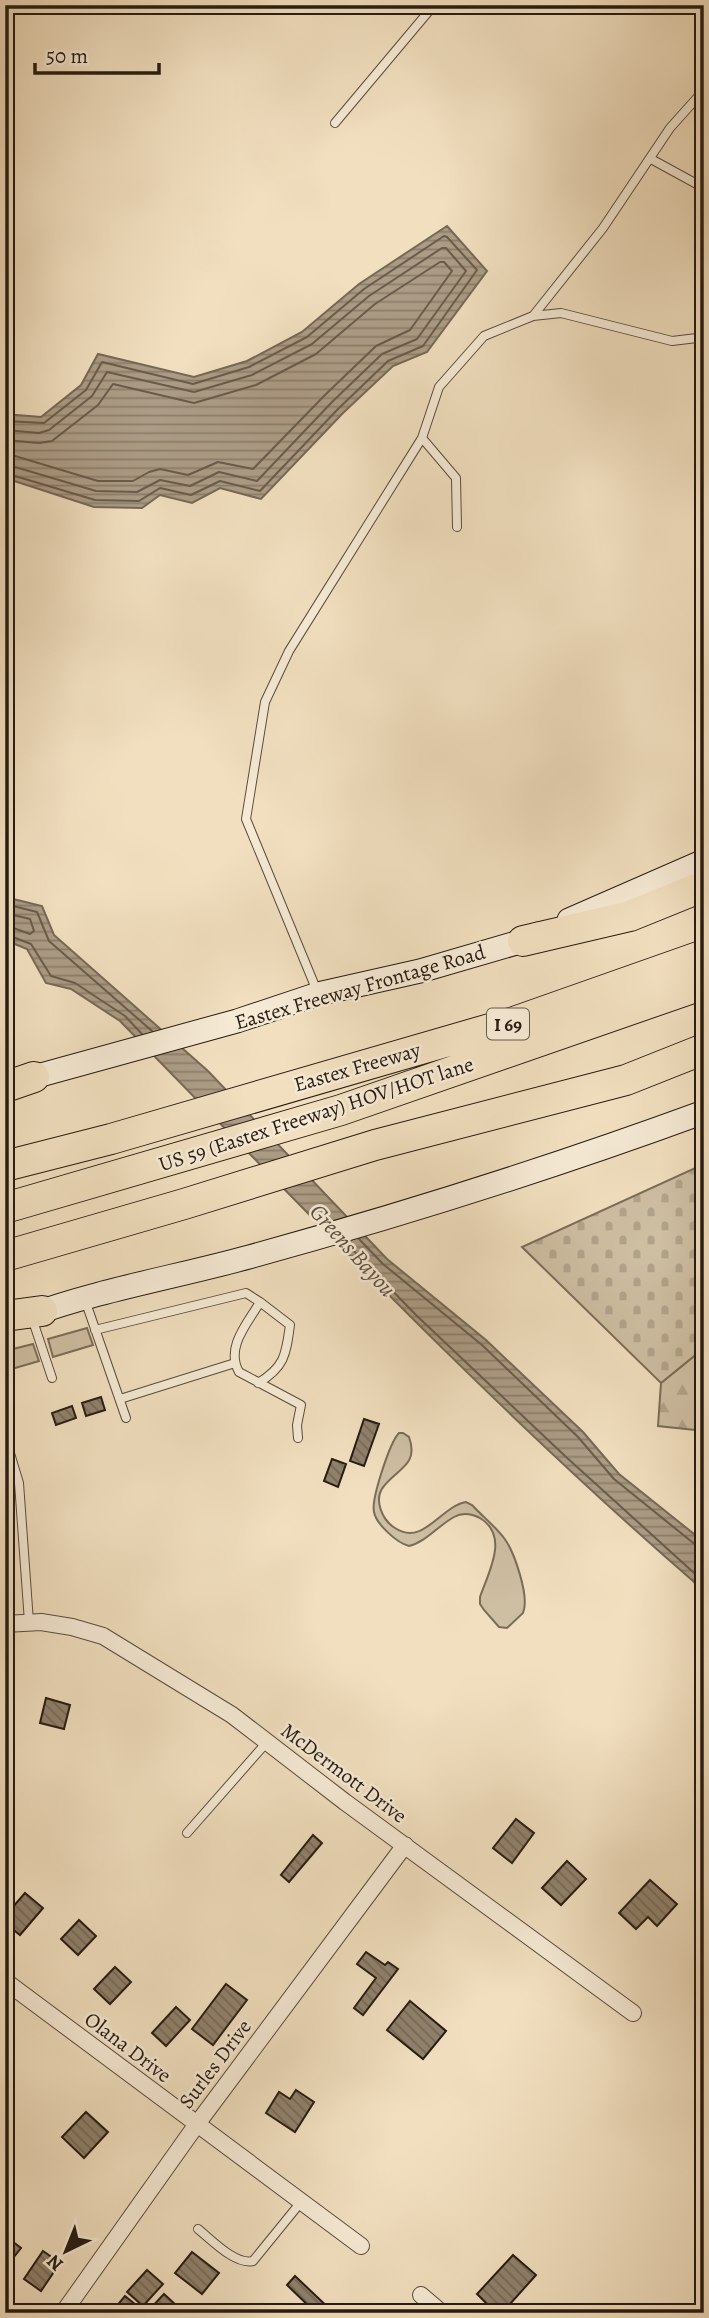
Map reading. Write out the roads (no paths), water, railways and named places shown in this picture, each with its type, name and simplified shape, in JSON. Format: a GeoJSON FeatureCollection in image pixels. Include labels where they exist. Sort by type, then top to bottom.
{"type":"FeatureCollection","features":[{"type":"Feature","properties":{"kind":"highway"},"geometry":{"type":"LineString","coordinates":[[523,941],[630,916],[704,886]]}},
{"type":"Feature","properties":{"kind":"highway","name":"Eastex Freeway"},"geometry":{"type":"LineString","coordinates":[[5,1166],[111,1139],[514,1022],[704,955]]}},
{"type":"Feature","properties":{"kind":"highway","name":"US 59 (Eastex Freeway) HOV/HOT lane"},"geometry":{"type":"LineString","coordinates":[[5,1208],[341,1110],[704,984]]}},
{"type":"Feature","properties":{"kind":"highway"},"geometry":{"type":"LineString","coordinates":[[5,1256],[375,1145],[626,1080],[704,1049]]}},
{"type":"Feature","properties":{"kind":"highway"},"geometry":{"type":"LineString","coordinates":[[5,1086],[34,1077]]}},
{"type":"Feature","properties":{"kind":"main road","name":"Eastex Freeway Frontage Road"},"geometry":{"type":"LineString","coordinates":[[34,1077],[237,1021],[318,994],[420,971],[523,941],[704,860]]}},
{"type":"Feature","properties":{"kind":"main road"},"geometry":{"type":"LineString","coordinates":[[5,1324],[26,1314],[245,1258],[436,1203],[584,1156],[704,1112]]}},
{"type":"Feature","properties":{"kind":"street","name":"McDermott Drive"},"geometry":{"type":"LineString","coordinates":[[5,1625],[41,1622],[103,1636],[232,1715],[633,2013]]}},
{"type":"Feature","properties":{"kind":"street","name":"Surles Drive"},"geometry":{"type":"LineString","coordinates":[[63,2313],[197,2124],[405,1844]]}},
{"type":"Feature","properties":{"kind":"street","name":"Olana Drive"},"geometry":{"type":"LineString","coordinates":[[5,1981],[361,2246]]}},
{"type":"Feature","properties":{"kind":"street"},"geometry":{"type":"LineString","coordinates":[[421,2295],[442,2313]]}},
{"type":"Feature","properties":{"kind":"lane"},"geometry":{"type":"LineString","coordinates":[[335,123],[434,5]]}},
{"type":"Feature","properties":{"kind":"lane"},"geometry":{"type":"LineString","coordinates":[[533,316],[603,228],[670,128],[704,90]]}},
{"type":"Feature","properties":{"kind":"lane"},"geometry":{"type":"LineString","coordinates":[[651,159],[704,188]]}},
{"type":"Feature","properties":{"kind":"lane"},"geometry":{"type":"LineString","coordinates":[[318,994],[246,819],[265,702],[289,650],[422,438],[439,387],[484,336],[533,316],[562,313],[672,341],[697,338],[704,331]]}},
{"type":"Feature","properties":{"kind":"lane"},"geometry":{"type":"LineString","coordinates":[[422,438],[456,478],[457,527]]}},
{"type":"Feature","properties":{"kind":"lane"},"geometry":{"type":"LineString","coordinates":[[95,1330],[246,1293],[290,1325],[281,1364],[271,1375],[258,1383]]}},
{"type":"Feature","properties":{"kind":"lane"},"geometry":{"type":"LineString","coordinates":[[85,1300],[126,1418]]}},
{"type":"Feature","properties":{"kind":"lane"},"geometry":{"type":"LineString","coordinates":[[260,1301],[237,1341],[234,1363],[239,1372],[301,1405],[299,1438]]}},
{"type":"Feature","properties":{"kind":"lane"},"geometry":{"type":"LineString","coordinates":[[26,1314],[52,1378]]}},
{"type":"Feature","properties":{"kind":"lane"},"geometry":{"type":"LineString","coordinates":[[120,1399],[234,1363]]}},
{"type":"Feature","properties":{"kind":"lane"},"geometry":{"type":"LineString","coordinates":[[5,1437],[19,1483],[30,1622]]}},
{"type":"Feature","properties":{"kind":"lane"},"geometry":{"type":"LineString","coordinates":[[187,1833],[267,1742]]}},
{"type":"Feature","properties":{"kind":"lane"},"geometry":{"type":"LineString","coordinates":[[198,2229],[237,2259],[245,2263],[253,2261],[300,2202]]}},
{"type":"Feature","properties":{"kind":"water"},"geometry":{"type":"Polygon","coordinates":[[[447,226],[487,271],[427,352],[393,366],[343,413],[261,499],[220,488],[192,503],[160,495],[142,508],[94,507],[5,478],[5,414],[41,417],[81,385],[98,354],[194,377],[247,361],[302,332],[359,284],[447,226]]]}},
{"type":"Feature","properties":{"kind":"water","name":"Greens Bayou"},"geometry":{"type":"Polygon","coordinates":[[[5,897],[42,906],[54,935],[208,1071],[387,1259],[486,1340],[583,1432],[619,1474],[704,1542],[704,1593],[472,1377],[120,1021],[71,989],[46,983],[27,949],[5,940],[5,897]]]}}]}
